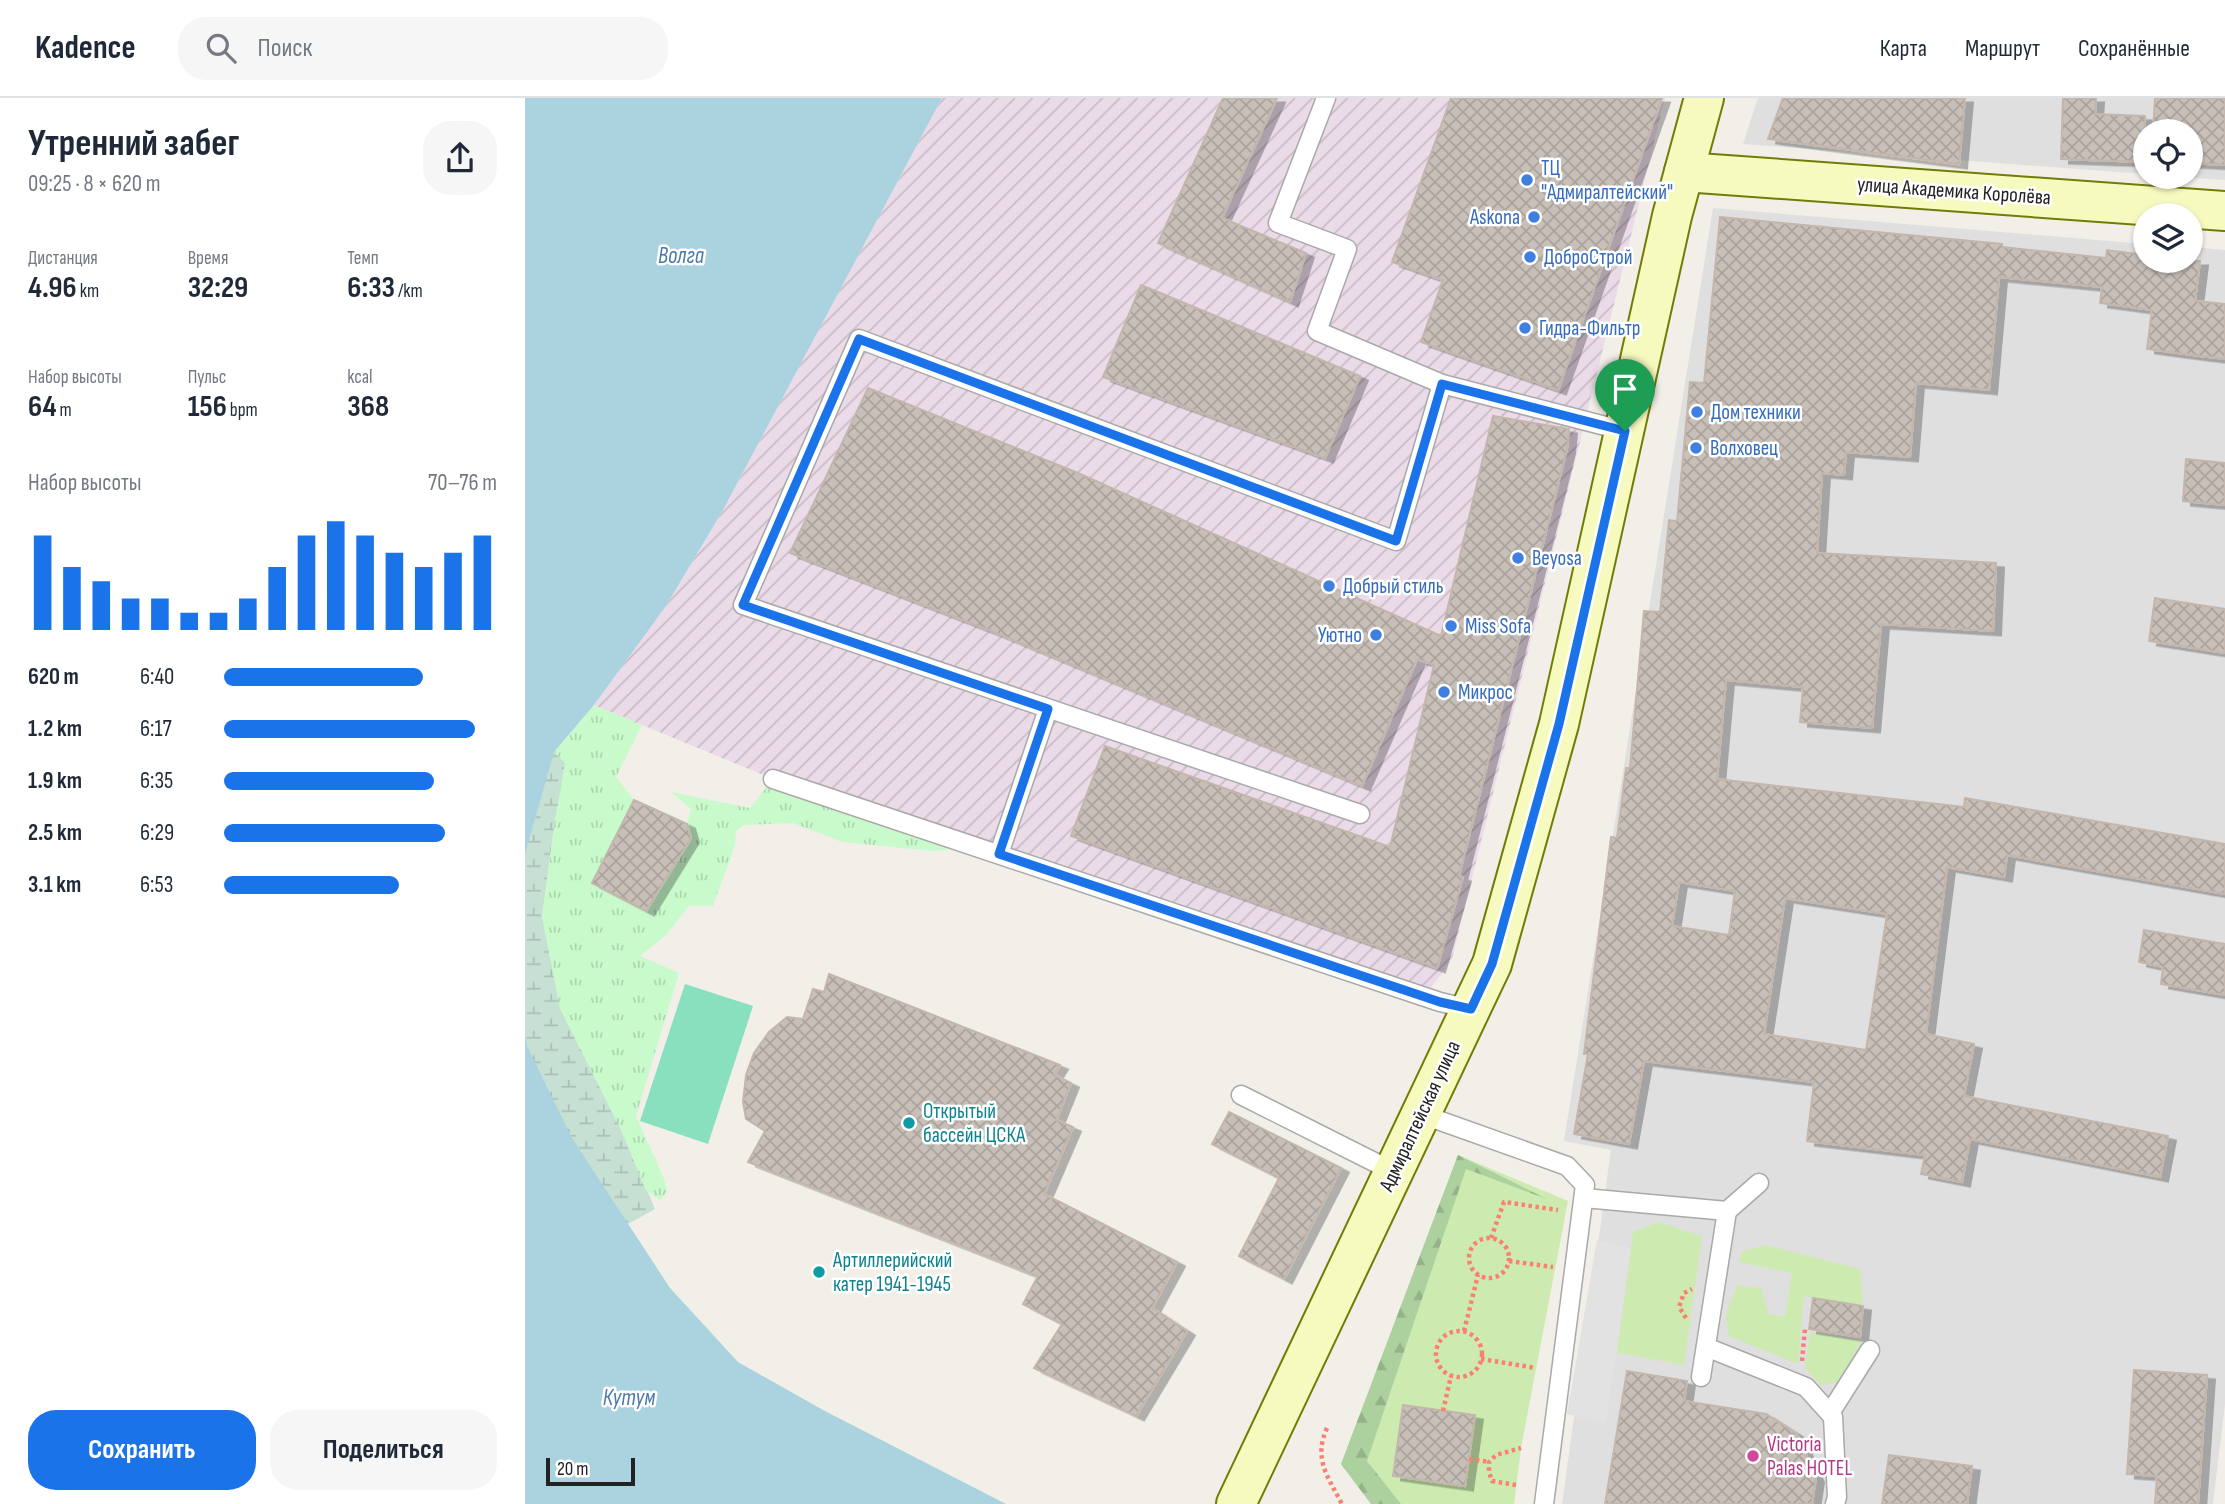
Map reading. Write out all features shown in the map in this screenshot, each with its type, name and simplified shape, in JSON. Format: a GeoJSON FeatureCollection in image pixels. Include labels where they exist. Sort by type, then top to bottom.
{"type":"FeatureCollection","features":[{"type":"Feature","properties":{"kind":"main road","name":"Адмиралтейская улица"},"geometry":{"type":"LineString","coordinates":[[1236,1504],[1492,964],[1559,724],[1684,172],[1704,98]]}},
{"type":"Feature","properties":{"kind":"main road","name":"улица Академика Королёва"},"geometry":{"type":"LineString","coordinates":[[1684,172],[2225,211]]}},
{"type":"Feature","properties":{"kind":"lane"},"geometry":{"type":"LineString","coordinates":[[1326,98],[1278,223],[1347,249],[1317,331],[1442,384],[1625,431]]}},
{"type":"Feature","properties":{"kind":"lane"},"geometry":{"type":"LineString","coordinates":[[1360,814],[743,605],[859,339],[1396,541],[1442,384]]}},
{"type":"Feature","properties":{"kind":"lane"},"geometry":{"type":"LineString","coordinates":[[999,854],[1048,709]]}},
{"type":"Feature","properties":{"kind":"lane"},"geometry":{"type":"LineString","coordinates":[[773,779],[1440,1002],[1471,1009]]}},
{"type":"Feature","properties":{"kind":"lane"},"geometry":{"type":"LineString","coordinates":[[1241,1095],[1394,1172]]}},
{"type":"Feature","properties":{"kind":"lane"},"geometry":{"type":"LineString","coordinates":[[1421,1114],[1567,1166],[1585,1185],[1544,1504]]}},
{"type":"Feature","properties":{"kind":"lane"},"geometry":{"type":"LineString","coordinates":[[1701,1377],[1727,1211],[1759,1183]]}},
{"type":"Feature","properties":{"kind":"lane"},"geometry":{"type":"LineString","coordinates":[[1584,1198],[1727,1211]]}},
{"type":"Feature","properties":{"kind":"lane"},"geometry":{"type":"LineString","coordinates":[[1706,1347],[1806,1387],[1830,1413],[1833,1417],[1837,1497],[1835,1504]]}},
{"type":"Feature","properties":{"kind":"lane"},"geometry":{"type":"LineString","coordinates":[[1830,1413],[1870,1350]]}},
{"type":"Feature","properties":{"kind":"path"},"geometry":{"type":"LineString","coordinates":[[1491,1238],[1504,1202],[1566,1212]]}},
{"type":"Feature","properties":{"kind":"path"},"geometry":{"type":"LineString","coordinates":[[1491,1238],[1507,1248],[1509,1261],[1501,1274],[1493,1277],[1478,1275],[1470,1264],[1470,1251],[1478,1241],[1491,1238]]}},
{"type":"Feature","properties":{"kind":"path"},"geometry":{"type":"LineString","coordinates":[[1509,1261],[1555,1267]]}},
{"type":"Feature","properties":{"kind":"path"},"geometry":{"type":"LineString","coordinates":[[1464,1332],[1478,1275]]}},
{"type":"Feature","properties":{"kind":"path"},"geometry":{"type":"LineString","coordinates":[[1690,1324],[1679,1307],[1684,1293],[1695,1286]]}},
{"type":"Feature","properties":{"kind":"path"},"geometry":{"type":"LineString","coordinates":[[1801,1365],[1805,1329]]}},
{"type":"Feature","properties":{"kind":"path"},"geometry":{"type":"LineString","coordinates":[[1464,1332],[1476,1339],[1482,1352],[1481,1359],[1477,1369],[1468,1376],[1451,1376],[1439,1366],[1438,1345],[1449,1334],[1464,1332]]}},
{"type":"Feature","properties":{"kind":"path"},"geometry":{"type":"LineString","coordinates":[[1481,1359],[1536,1368]]}},
{"type":"Feature","properties":{"kind":"path"},"geometry":{"type":"LineString","coordinates":[[1443,1411],[1451,1376]]}},
{"type":"Feature","properties":{"kind":"path"},"geometry":{"type":"LineString","coordinates":[[1327,1428],[1320,1442],[1320,1456],[1325,1473],[1342,1504]]}},
{"type":"Feature","properties":{"kind":"path"},"geometry":{"type":"LineString","coordinates":[[1516,1485],[1492,1481],[1489,1462],[1496,1455],[1521,1448]]}},
{"type":"Feature","properties":{"kind":"path"},"geometry":{"type":"LineString","coordinates":[[1469,1459],[1489,1462]]}},
{"type":"Feature","properties":{"kind":"shaded area"},"geometry":{"type":"Polygon","coordinates":[[[942,98],[1665,98],[1452,959],[1428,992],[773,779],[594,705],[666,606],[723,510],[942,98]]]}},
{"type":"Feature","properties":{"kind":"shaded area"},"geometry":{"type":"Polygon","coordinates":[[[1758,98],[2225,98],[2225,180],[2203,178],[2203,119],[2133,119],[2133,173],[1743,144],[1758,98]]]}},
{"type":"Feature","properties":{"kind":"shaded area"},"geometry":{"type":"Polygon","coordinates":[[[1713,208],[2133,243],[2133,273],[2203,273],[2203,248],[2225,250],[2225,1404],[2213,1504],[1562,1504],[1611,1150],[1564,1141],[1713,208]]]}},
{"type":"Feature","properties":{"kind":"shaded area"},"geometry":{"type":"Polygon","coordinates":[[[1597,1240],[1631,1248],[1606,1423],[1567,1414],[1597,1240]]]}},
{"type":"Feature","properties":{"kind":"green space"},"geometry":{"type":"Polygon","coordinates":[[[594,705],[642,725],[616,777],[634,800],[592,883],[645,910],[691,838],[687,824],[691,809],[671,792],[750,808],[773,779],[956,840],[951,849],[933,851],[842,842],[793,823],[744,825],[736,831],[735,845],[713,906],[689,906],[667,934],[640,956],[679,973],[636,1116],[664,1179],[667,1192],[660,1200],[646,1191],[622,1132],[560,1009],[542,917],[565,763],[554,752],[594,705]]]}},
{"type":"Feature","properties":{"kind":"green space"},"geometry":{"type":"Polygon","coordinates":[[[554,752],[566,763],[542,917],[622,1132],[655,1209],[628,1224],[525,1194],[525,780],[554,752]]]}},
{"type":"Feature","properties":{"kind":"green space"},"geometry":{"type":"Polygon","coordinates":[[[685,984],[753,1006],[708,1144],[640,1121],[685,984]]]}},
{"type":"Feature","properties":{"kind":"green space"},"geometry":{"type":"Polygon","coordinates":[[[1458,1155],[1568,1201],[1521,1448],[1514,1504],[1371,1504],[1341,1464],[1458,1155]]]}},
{"type":"Feature","properties":{"kind":"green space"},"geometry":{"type":"Polygon","coordinates":[[[1458,1155],[1547,1199],[1466,1169],[1367,1461],[1401,1504],[1371,1504],[1341,1464],[1458,1155]]]}},
{"type":"Feature","properties":{"kind":"green space"},"geometry":{"type":"Polygon","coordinates":[[[1659,1222],[1702,1236],[1684,1365],[1617,1353],[1633,1232],[1659,1222]]]}},
{"type":"Feature","properties":{"kind":"green space"},"geometry":{"type":"Polygon","coordinates":[[[1765,1245],[1860,1269],[1863,1306],[1804,1296],[1798,1364],[1729,1336],[1726,1314],[1737,1285],[1761,1288],[1769,1315],[1785,1316],[1792,1273],[1739,1262],[1742,1251],[1765,1245]]]}},
{"type":"Feature","properties":{"kind":"green space"},"geometry":{"type":"Polygon","coordinates":[[[1810,1332],[1861,1341],[1840,1381],[1821,1385],[1805,1368],[1810,1332]]]}},
{"type":"Feature","properties":{"kind":"water","name":"Волга"},"geometry":{"type":"Polygon","coordinates":[[[525,98],[942,98],[723,510],[666,606],[594,705],[554,752],[525,854],[525,98]]]}},
{"type":"Feature","properties":{"kind":"water","name":"Кутум"},"geometry":{"type":"Polygon","coordinates":[[[525,1035],[527,1046],[572,1138],[670,1288],[738,1362],[823,1410],[1006,1504],[525,1504],[525,1035]]]}},
{"type":"Feature","properties":{"kind":"building"},"geometry":{"type":"Polygon","coordinates":[[[1223,98],[1277,98],[1222,218],[1306,253],[1290,302],[1158,243],[1223,98]]]}},
{"type":"Feature","properties":{"kind":"building","name":"ТЦ \"Адмиралтейский\""},"geometry":{"type":"Polygon","coordinates":[[[1451,98],[1662,98],[1558,390],[1421,342],[1443,280],[1392,262],[1451,98]]]}},
{"type":"Feature","properties":{"kind":"building"},"geometry":{"type":"Polygon","coordinates":[[[1783,98],[1965,98],[1959,164],[1768,139],[1783,98]]]}},
{"type":"Feature","properties":{"kind":"building"},"geometry":{"type":"Polygon","coordinates":[[[2063,98],[2096,98],[2095,114],[2145,116],[2145,119],[2133,119],[2133,162],[2061,159],[2063,98]]]}},
{"type":"Feature","properties":{"kind":"building"},"geometry":{"type":"Polygon","coordinates":[[[2155,98],[2225,98],[2225,165],[2203,164],[2203,119],[2154,119],[2155,98]]]}},
{"type":"Feature","properties":{"kind":"building"},"geometry":{"type":"Polygon","coordinates":[[[1720,217],[2002,244],[2002,247],[2106,258],[2107,250],[2133,253],[2133,273],[2198,273],[2195,301],[2225,304],[2225,359],[2147,349],[2152,310],[2100,303],[2102,287],[1999,277],[1989,390],[1916,383],[1910,457],[1846,452],[1844,475],[1822,473],[1817,553],[1996,563],[1993,631],[1881,624],[1872,728],[1800,722],[1803,687],[1726,680],[1717,779],[1964,807],[1965,798],[2225,844],[2225,894],[2007,855],[2004,877],[1947,867],[1926,1034],[1974,1044],[1964,1096],[2168,1136],[2160,1177],[1970,1139],[1962,1182],[1921,1174],[1925,1155],[1807,1141],[1814,1082],[1644,1061],[1629,1144],[1574,1134],[1588,1054],[1584,1054],[1611,837],[1617,838],[1626,768],[1630,768],[1644,611],[1660,612],[1669,520],[1677,521],[1690,382],[1704,383],[1720,217]],[[1679,882],[1672,926],[1729,935],[1735,891],[1679,882]],[[1785,898],[1764,1034],[1866,1050],[1887,914],[1785,898]]]}},
{"type":"Feature","properties":{"kind":"building"},"geometry":{"type":"Polygon","coordinates":[[[1141,285],[1360,376],[1325,458],[1103,377],[1141,285]]]}},
{"type":"Feature","properties":{"kind":"building"},"geometry":{"type":"Polygon","coordinates":[[[868,388],[1078,473],[1441,636],[1493,416],[1569,429],[1567,449],[1459,876],[1463,877],[1437,968],[1071,836],[1105,746],[1390,847],[1434,665],[1417,659],[1362,786],[994,632],[790,553],[868,388]]]}},
{"type":"Feature","properties":{"kind":"building"},"geometry":{"type":"Polygon","coordinates":[[[2186,459],[2225,463],[2225,505],[2183,501],[2186,459]]]}},
{"type":"Feature","properties":{"kind":"building"},"geometry":{"type":"Polygon","coordinates":[[[2155,598],[2225,609],[2225,653],[2149,641],[2155,598]]]}},
{"type":"Feature","properties":{"kind":"building"},"geometry":{"type":"Polygon","coordinates":[[[634,800],[687,824],[691,838],[646,911],[592,883],[634,800]]]}},
{"type":"Feature","properties":{"kind":"building"},"geometry":{"type":"Polygon","coordinates":[[[2144,930],[2225,944],[2225,995],[2161,984],[2163,967],[2139,962],[2144,930]]]}},
{"type":"Feature","properties":{"kind":"building","name":"Открытый бассейн ЦСКА"},"geometry":{"type":"Polygon","coordinates":[[[829,974],[1060,1065],[1054,1075],[1071,1083],[1056,1120],[1073,1127],[1044,1194],[1177,1262],[1152,1308],[1187,1331],[1136,1416],[1034,1368],[1062,1324],[1023,1304],[1038,1276],[748,1162],[765,1131],[746,1119],[743,1102],[746,1075],[754,1053],[769,1032],[787,1017],[803,1019],[813,989],[824,992],[829,974]]]}},
{"type":"Feature","properties":{"kind":"building"},"geometry":{"type":"Polygon","coordinates":[[[1229,1112],[1341,1168],[1284,1279],[1239,1256],[1279,1178],[1212,1144],[1229,1112]]]}},
{"type":"Feature","properties":{"kind":"building"},"geometry":{"type":"Polygon","coordinates":[[[1813,1298],[1863,1306],[1860,1337],[1809,1329],[1813,1298]]]}},
{"type":"Feature","properties":{"kind":"building"},"geometry":{"type":"Polygon","coordinates":[[[2134,1370],[2207,1375],[2198,1504],[2155,1504],[2157,1476],[2127,1474],[2134,1370]]]}},
{"type":"Feature","properties":{"kind":"building"},"geometry":{"type":"Polygon","coordinates":[[[1627,1371],[1687,1381],[1684,1401],[1766,1414],[1797,1434],[1816,1478],[1812,1504],[1605,1504],[1627,1371]]]}},
{"type":"Feature","properties":{"kind":"building"},"geometry":{"type":"Polygon","coordinates":[[[1403,1405],[1475,1415],[1465,1486],[1393,1476],[1403,1405]]]}},
{"type":"Feature","properties":{"kind":"building"},"geometry":{"type":"Polygon","coordinates":[[[1889,1455],[1972,1466],[1967,1504],[1882,1504],[1889,1455]]]}},
{"type":"Feature","properties":{"kind":"place","name":"ТЦ \"Адмиралтейский\""},"geometry":{"type":"Point","coordinates":[1527,180]}},
{"type":"Feature","properties":{"kind":"place","name":"Askona"},"geometry":{"type":"Point","coordinates":[1534,217]}},
{"type":"Feature","properties":{"kind":"place","name":"ДоброСтрой"},"geometry":{"type":"Point","coordinates":[1530,257]}},
{"type":"Feature","properties":{"kind":"place","name":"Гидра-Фильтр"},"geometry":{"type":"Point","coordinates":[1525,328]}},
{"type":"Feature","properties":{"kind":"place","name":"Дом техники"},"geometry":{"type":"Point","coordinates":[1697,412]}},
{"type":"Feature","properties":{"kind":"place","name":"Волховец"},"geometry":{"type":"Point","coordinates":[1696,448]}},
{"type":"Feature","properties":{"kind":"place","name":"Beyosa"},"geometry":{"type":"Point","coordinates":[1518,558]}},
{"type":"Feature","properties":{"kind":"place","name":"Добрый стиль"},"geometry":{"type":"Point","coordinates":[1329,586]}},
{"type":"Feature","properties":{"kind":"place","name":"Miss Sofa"},"geometry":{"type":"Point","coordinates":[1451,626]}},
{"type":"Feature","properties":{"kind":"place","name":"Уютно"},"geometry":{"type":"Point","coordinates":[1376,635]}},
{"type":"Feature","properties":{"kind":"place","name":"Микрос"},"geometry":{"type":"Point","coordinates":[1444,692]}},
{"type":"Feature","properties":{"kind":"place","name":"Открытый бассейн ЦСКА"},"geometry":{"type":"Point","coordinates":[909,1123]}},
{"type":"Feature","properties":{"kind":"place","name":"Артиллерийский катер 1941-1945"},"geometry":{"type":"Point","coordinates":[819,1272]}},
{"type":"Feature","properties":{"kind":"place","name":"Victoria Palas HOTEL"},"geometry":{"type":"Point","coordinates":[1753,1456]}},
{"type":"Feature","properties":{"kind":"route"},"geometry":{"type":"LineString","coordinates":[[859,339],[1396,541],[1442,384],[1625,431],[1559,724],[1492,964],[1471,1009],[1440,1002],[999,854],[1048,709],[743,605],[859,339]]}}]}
